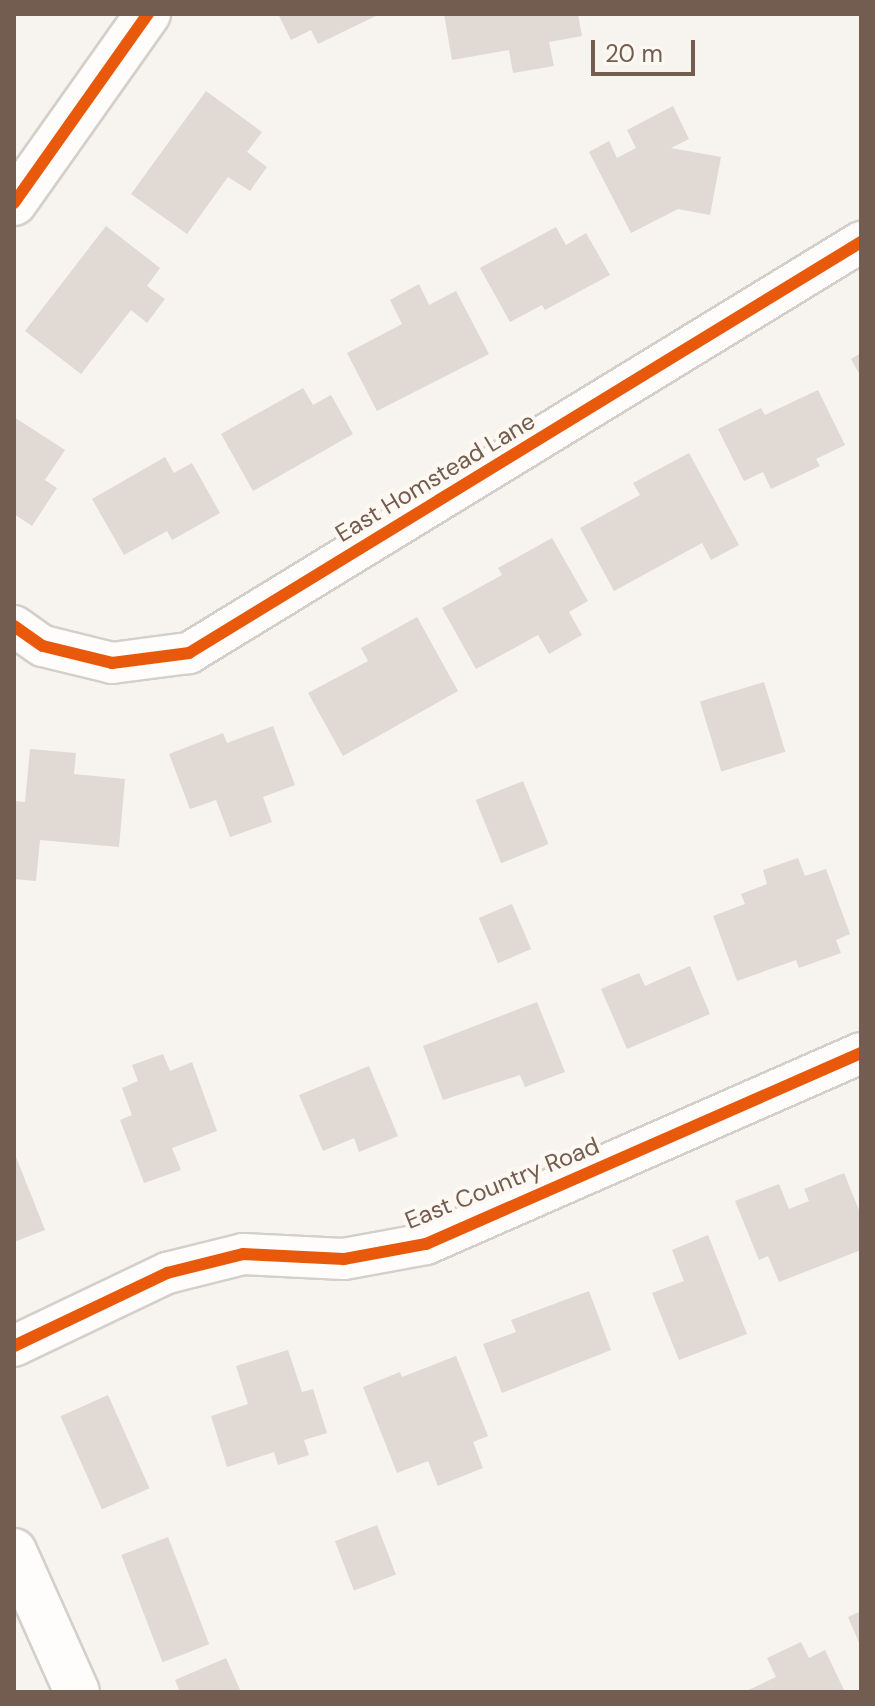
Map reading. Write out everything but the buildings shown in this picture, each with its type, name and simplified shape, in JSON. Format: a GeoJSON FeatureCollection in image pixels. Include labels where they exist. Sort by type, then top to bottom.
{"type":"FeatureCollection","features":[{"type":"Feature","properties":{"kind":"street"},"geometry":{"type":"LineString","coordinates":[[14,203],[148,14]]}},
{"type":"Feature","properties":{"kind":"street","name":"East Homstead Lane"},"geometry":{"type":"LineString","coordinates":[[14,626],[43,646],[112,663],[189,653],[861,242]]}},
{"type":"Feature","properties":{"kind":"street","name":"East Country Road"},"geometry":{"type":"LineString","coordinates":[[14,1346],[167,1273],[243,1254],[344,1259],[426,1244],[861,1053]]}},
{"type":"Feature","properties":{"kind":"street"},"geometry":{"type":"LineString","coordinates":[[14,1551],[77,1692]]}},
{"type":"Feature","properties":{"kind":"cycle path"},"geometry":{"type":"LineString","coordinates":[[14,203],[148,14]]}},
{"type":"Feature","properties":{"kind":"cycle path"},"geometry":{"type":"LineString","coordinates":[[14,626],[43,646],[112,663],[189,653],[861,242]]}},
{"type":"Feature","properties":{"kind":"cycle path"},"geometry":{"type":"LineString","coordinates":[[14,1346],[167,1273],[243,1254],[344,1259],[426,1244],[861,1053]]}}]}
